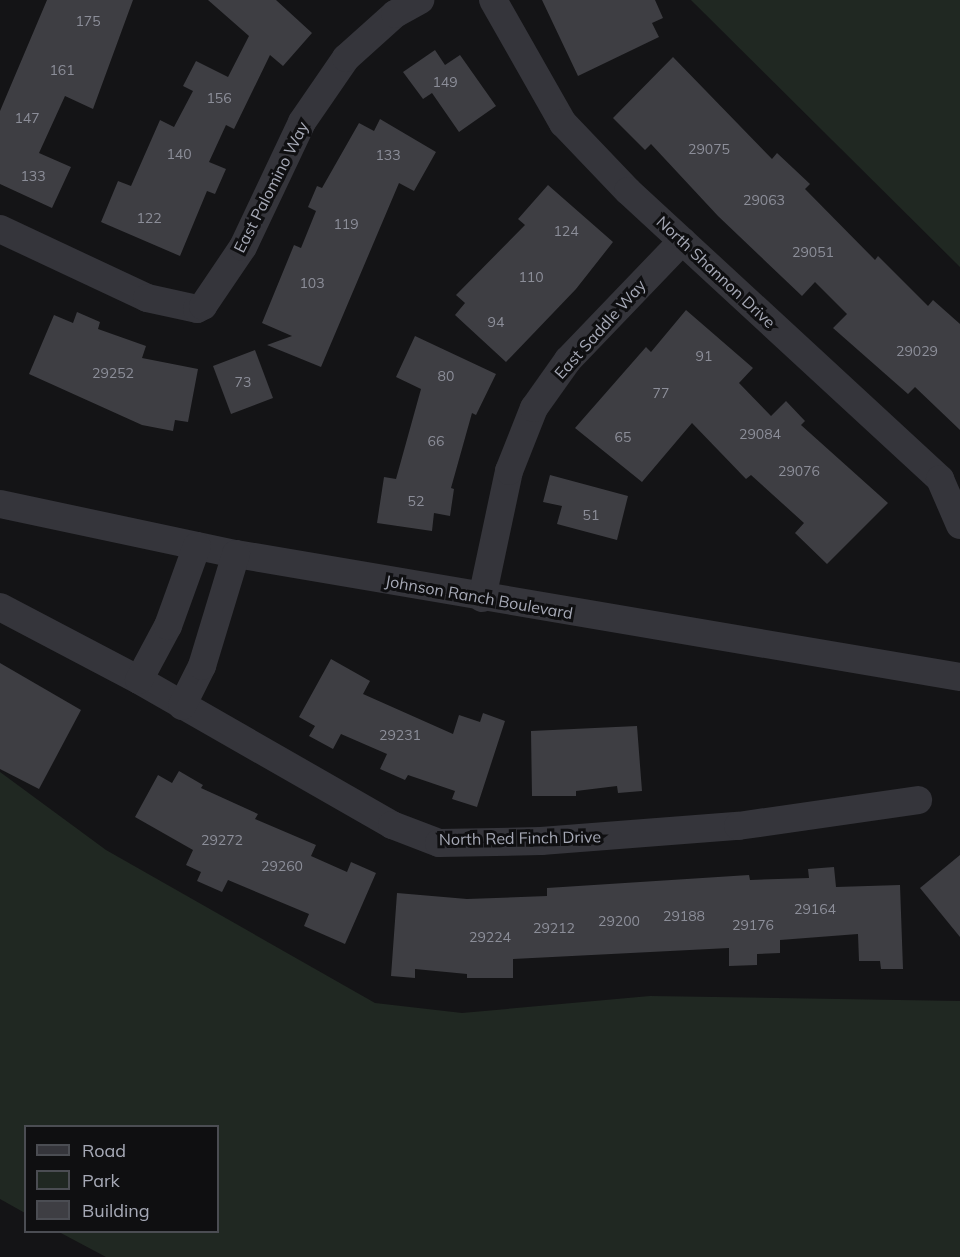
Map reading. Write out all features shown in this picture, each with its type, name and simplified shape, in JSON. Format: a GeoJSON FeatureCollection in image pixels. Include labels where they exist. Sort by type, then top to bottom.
{"type":"FeatureCollection","features":[{"type":"Feature","properties":{"kind":"street","name":"East Palomino Way"},"geometry":{"type":"LineString","coordinates":[[0,229],[147,298],[197,309],[203,306],[243,247],[303,122],[346,58],[395,14],[420,0]]}},
{"type":"Feature","properties":{"kind":"street","name":"North Shannon Drive"},"geometry":{"type":"LineString","coordinates":[[493,0],[562,123],[682,241],[940,479],[960,525]]}},
{"type":"Feature","properties":{"kind":"street","name":"East Saddle Way"},"geometry":{"type":"LineString","coordinates":[[482,598],[509,471],[534,408],[568,360],[682,241]]}},
{"type":"Feature","properties":{"kind":"street","name":"Johnson Ranch Boulevard"},"geometry":{"type":"LineString","coordinates":[[0,504],[236,554],[482,598],[960,677]]}},
{"type":"Feature","properties":{"kind":"street"},"geometry":{"type":"LineString","coordinates":[[139,680],[168,626],[197,546]]}},
{"type":"Feature","properties":{"kind":"street"},"geometry":{"type":"LineString","coordinates":[[182,706],[202,666],[236,554]]}},
{"type":"Feature","properties":{"kind":"street","name":"North Red Finch Drive"},"geometry":{"type":"LineString","coordinates":[[0,607],[139,680],[392,825],[439,843],[541,841],[738,826],[918,800]]}},
{"type":"Feature","properties":{"kind":"green space"},"geometry":{"type":"Polygon","coordinates":[[[691,0],[960,0],[960,267],[691,0]]]}},
{"type":"Feature","properties":{"kind":"green space"},"geometry":{"type":"Polygon","coordinates":[[[0,772],[106,850],[375,1003],[462,1013],[650,996],[960,1001],[960,1257],[106,1257],[61,1233],[219,1233],[219,1125],[24,1125],[24,1212],[0,1199],[0,772]]]}},
{"type":"Feature","properties":{"kind":"building"},"geometry":{"type":"Polygon","coordinates":[[[47,0],[133,0],[93,109],[65,96],[39,153],[71,167],[52,208],[0,184],[0,111],[47,0]]]}},
{"type":"Feature","properties":{"kind":"building"},"geometry":{"type":"Polygon","coordinates":[[[208,0],[276,0],[312,33],[283,66],[270,55],[234,129],[226,125],[209,162],[226,169],[215,194],[207,191],[180,256],[101,222],[118,181],[131,186],[160,120],[174,127],[193,91],[183,86],[196,61],[228,77],[249,36],[208,0]]]}},
{"type":"Feature","properties":{"kind":"building"},"geometry":{"type":"Polygon","coordinates":[[[542,0],[655,0],[663,18],[652,23],[659,37],[578,76],[542,0]]]}},
{"type":"Feature","properties":{"kind":"building"},"geometry":{"type":"Polygon","coordinates":[[[435,50],[445,65],[460,55],[496,106],[459,132],[432,93],[423,99],[403,72],[435,50]]]}},
{"type":"Feature","properties":{"kind":"building"},"geometry":{"type":"Polygon","coordinates":[[[673,57],[772,159],[777,153],[810,184],[805,189],[875,260],[878,256],[928,306],[933,300],[960,324],[960,430],[915,387],[908,394],[833,328],[847,314],[815,282],[802,296],[718,216],[651,144],[645,150],[613,118],[673,57]]]}},
{"type":"Feature","properties":{"kind":"building"},"geometry":{"type":"Polygon","coordinates":[[[380,119],[436,152],[414,191],[399,183],[321,367],[267,345],[292,336],[262,323],[294,245],[301,248],[316,211],[308,207],[317,186],[322,188],[359,123],[374,131],[380,119]]]}},
{"type":"Feature","properties":{"kind":"building"},"geometry":{"type":"Polygon","coordinates":[[[548,185],[613,242],[576,289],[506,362],[455,315],[465,303],[456,295],[525,225],[518,219],[548,185]]]}},
{"type":"Feature","properties":{"kind":"building"},"geometry":{"type":"Polygon","coordinates":[[[686,310],[753,368],[739,383],[771,416],[786,401],[805,421],[801,425],[888,503],[827,564],[795,533],[804,523],[751,475],[746,479],[692,423],[642,482],[575,428],[646,347],[651,352],[686,310]]]}},
{"type":"Feature","properties":{"kind":"building"},"geometry":{"type":"Polygon","coordinates":[[[77,312],[100,322],[98,329],[146,346],[142,358],[198,369],[188,422],[175,420],[173,431],[142,425],[29,374],[54,315],[73,323],[77,312]]]}},
{"type":"Feature","properties":{"kind":"building"},"geometry":{"type":"Polygon","coordinates":[[[415,336],[496,374],[476,415],[472,413],[451,488],[454,489],[450,516],[434,513],[432,531],[377,523],[384,477],[396,479],[421,389],[396,377],[415,336]]]}},
{"type":"Feature","properties":{"kind":"building"},"geometry":{"type":"Polygon","coordinates":[[[255,350],[273,398],[231,414],[213,366],[255,350]]]}},
{"type":"Feature","properties":{"kind":"building"},"geometry":{"type":"Polygon","coordinates":[[[550,475],[628,496],[617,540],[557,524],[562,506],[543,502],[550,475]]]}},
{"type":"Feature","properties":{"kind":"building"},"geometry":{"type":"Polygon","coordinates":[[[331,659],[370,681],[363,694],[453,734],[459,715],[480,722],[483,713],[505,721],[477,807],[452,799],[455,791],[408,775],[405,780],[380,769],[387,754],[341,734],[333,749],[309,736],[315,726],[299,717],[331,659]]]}},
{"type":"Feature","properties":{"kind":"building"},"geometry":{"type":"Polygon","coordinates":[[[0,663],[81,710],[39,789],[0,769],[0,663]]]}},
{"type":"Feature","properties":{"kind":"building"},"geometry":{"type":"Polygon","coordinates":[[[637,726],[642,791],[618,793],[617,786],[576,791],[576,796],[532,796],[531,731],[637,726]]]}},
{"type":"Feature","properties":{"kind":"building"},"geometry":{"type":"Polygon","coordinates":[[[179,771],[203,785],[201,788],[258,814],[255,819],[316,845],[311,856],[347,872],[351,862],[376,873],[345,944],[304,926],[309,914],[228,880],[222,892],[197,881],[201,872],[186,865],[193,850],[135,817],[158,775],[172,783],[179,771]]]}},
{"type":"Feature","properties":{"kind":"building"},"geometry":{"type":"Polygon","coordinates":[[[960,855],[960,937],[920,888],[960,855]]]}},
{"type":"Feature","properties":{"kind":"building"},"geometry":{"type":"Polygon","coordinates":[[[834,867],[836,887],[900,885],[903,969],[881,969],[880,961],[859,961],[858,934],[780,940],[780,953],[757,954],[757,965],[729,966],[729,948],[513,959],[513,978],[467,978],[467,974],[415,969],[415,978],[391,976],[397,893],[467,899],[547,896],[547,888],[749,875],[750,880],[809,878],[808,869],[834,867]]]}}]}
